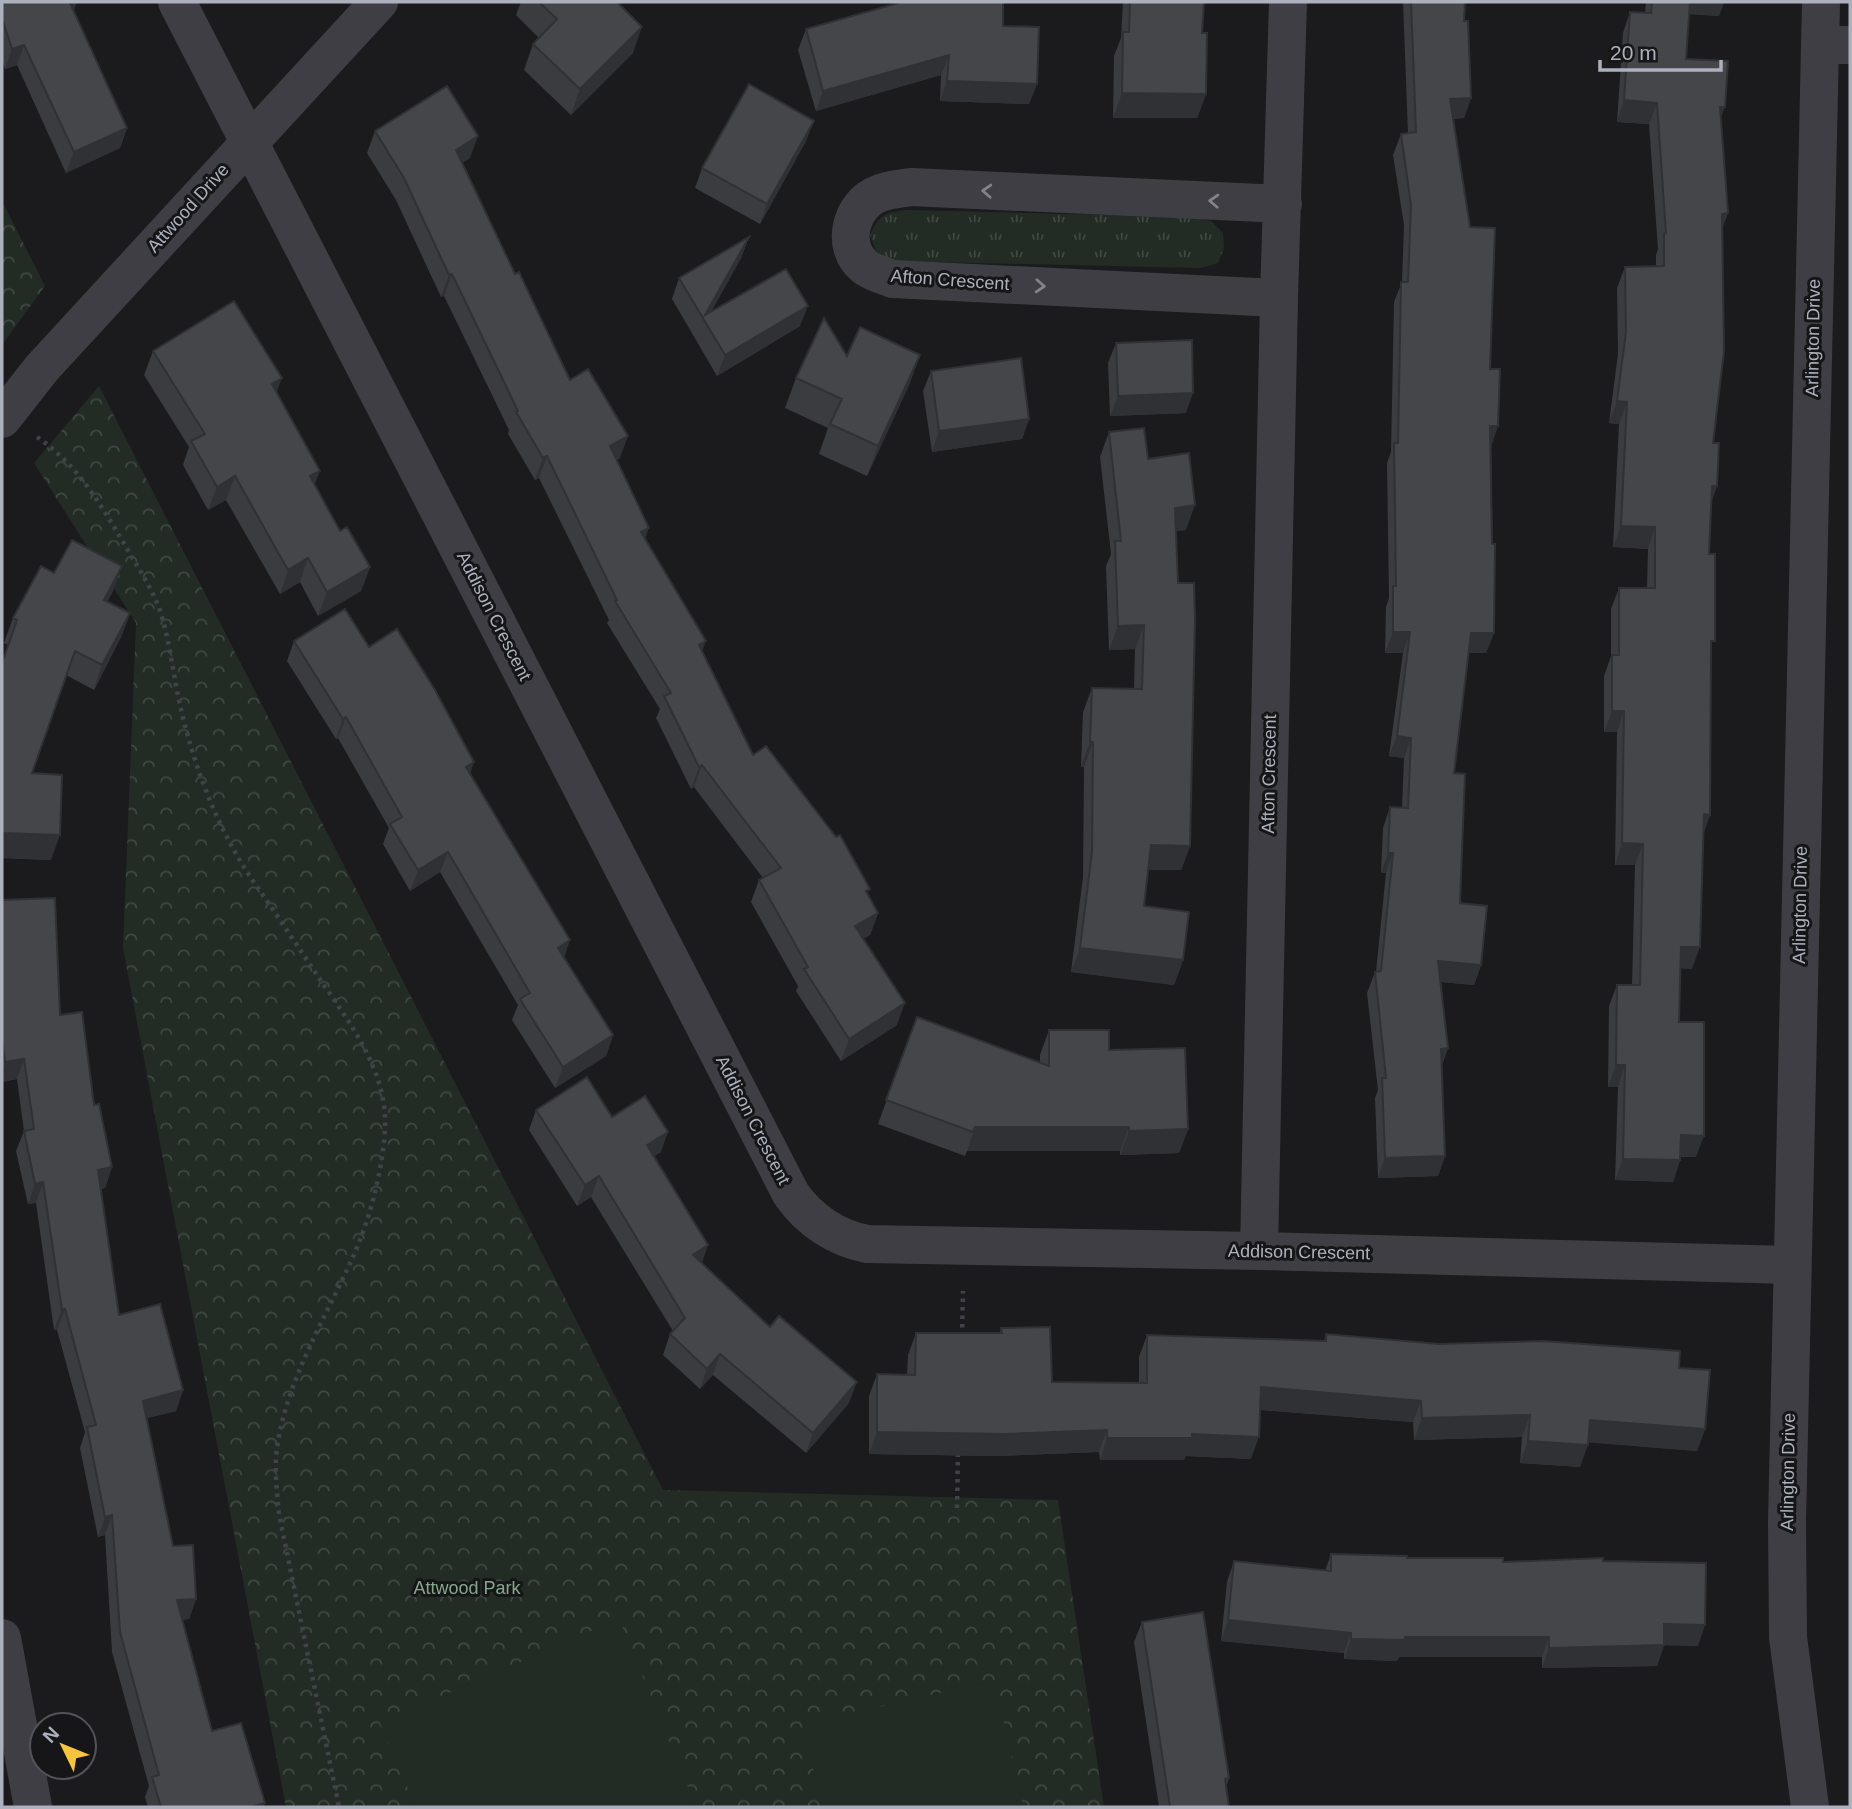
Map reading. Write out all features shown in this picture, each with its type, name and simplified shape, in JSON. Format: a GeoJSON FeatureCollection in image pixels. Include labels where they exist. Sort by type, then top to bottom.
{"type":"FeatureCollection","features":[{"type":"Feature","properties":{"kind":"street","name":"Addison Crescent"},"geometry":{"type":"LineString","coordinates":[[177,2],[785,1181],[800,1207],[824,1227],[852,1241],[867,1244],[1791,1265]]}},
{"type":"Feature","properties":{"kind":"street","name":"Attwood Drive"},"geometry":{"type":"LineString","coordinates":[[2,419],[42,368],[379,2]]}},
{"type":"Feature","properties":{"kind":"street","name":"Afton Crescent"},"geometry":{"type":"LineString","coordinates":[[1259,1251],[1279,298],[1289,2]]}},
{"type":"Feature","properties":{"kind":"street","name":"Arlington Drive"},"geometry":{"type":"LineString","coordinates":[[1810,1807],[1788,1637],[1787,1522],[1791,1265],[1835,45],[1821,2]]}},
{"type":"Feature","properties":{"kind":"street","name":"Afton Crescent"},"geometry":{"type":"LineString","coordinates":[[1279,298],[894,279],[873,272],[862,264],[855,254],[849,234],[864,203],[877,194],[911,187],[1283,204]]}},
{"type":"Feature","properties":{"kind":"street"},"geometry":{"type":"LineString","coordinates":[[2,1638],[33,1807]]}},
{"type":"Feature","properties":{"kind":"path"},"geometry":{"type":"LineString","coordinates":[[44,442],[63,456],[96,496],[153,595],[163,624],[191,746],[217,818],[250,877],[356,1032],[372,1065],[384,1105],[383,1143],[367,1220],[353,1258],[304,1356],[282,1424],[275,1467],[279,1514],[339,1807]]}},
{"type":"Feature","properties":{"kind":"path"},"geometry":{"type":"LineString","coordinates":[[962,1345],[963,1291]]}},
{"type":"Feature","properties":{"kind":"path"},"geometry":{"type":"LineString","coordinates":[[957,1508],[959,1440]]}},
{"type":"Feature","properties":{"kind":"green space"},"geometry":{"type":"Polygon","coordinates":[[[2,201],[45,286],[2,345],[2,201]]]}},
{"type":"Feature","properties":{"kind":"green space"},"geometry":{"type":"Polygon","coordinates":[[[906,210],[1190,217],[1211,221],[1223,233],[1224,248],[1218,263],[1201,268],[890,261],[876,251],[870,235],[883,216],[906,210]]]}},
{"type":"Feature","properties":{"kind":"green space","name":"Attwood Park"},"geometry":{"type":"Polygon","coordinates":[[[99,386],[663,1490],[1058,1500],[1104,1807],[286,1807],[123,948],[136,623],[34,463],[99,386]]]}},
{"type":"Feature","properties":{"kind":"green space"},"geometry":{"type":"Polygon","coordinates":[[[619,1619],[696,1807],[416,1807],[380,1723],[619,1619]]]}},
{"type":"Feature","properties":{"kind":"green space"},"geometry":{"type":"Polygon","coordinates":[[[994,1680],[1023,1807],[822,1807],[803,1725],[994,1680]]]}},
{"type":"Feature","properties":{"kind":"building"},"geometry":{"type":"Polygon","coordinates":[[[2,2],[75,2],[70,3],[127,128],[74,152],[24,45],[12,49],[2,18],[2,2]]]}},
{"type":"Feature","properties":{"kind":"building"},"geometry":{"type":"Polygon","coordinates":[[[539,2],[617,2],[642,27],[580,89],[533,44],[557,19],[539,2]]]}},
{"type":"Feature","properties":{"kind":"building"},"geometry":{"type":"Polygon","coordinates":[[[902,2],[1003,2],[1003,26],[1039,27],[1037,84],[947,81],[949,55],[823,91],[806,29],[902,2]]]}},
{"type":"Feature","properties":{"kind":"building"},"geometry":{"type":"Polygon","coordinates":[[[1130,2],[1204,2],[1202,33],[1207,33],[1206,94],[1122,93],[1123,32],[1129,32],[1130,2]]]}},
{"type":"Feature","properties":{"kind":"building"},"geometry":{"type":"Polygon","coordinates":[[[1411,2],[1465,2],[1464,21],[1468,21],[1471,98],[1450,99],[1470,227],[1495,228],[1490,369],[1500,369],[1498,426],[1490,426],[1492,544],[1495,544],[1494,633],[1471,633],[1454,773],[1465,774],[1460,903],[1487,906],[1481,965],[1438,961],[1448,1048],[1441,1049],[1445,1156],[1385,1158],[1382,1078],[1386,1078],[1375,972],[1381,971],[1393,853],[1388,853],[1390,807],[1408,808],[1411,738],[1397,736],[1410,632],[1393,632],[1393,586],[1396,586],[1394,443],[1398,443],[1401,282],[1408,282],[1411,205],[1401,134],[1416,132],[1411,2]]]}},
{"type":"Feature","properties":{"kind":"building"},"geometry":{"type":"Polygon","coordinates":[[[1652,2],[1690,2],[1686,59],[1728,61],[1725,107],[1720,107],[1728,213],[1722,214],[1724,351],[1713,443],[1719,443],[1717,486],[1712,486],[1709,554],[1715,554],[1715,641],[1711,641],[1710,815],[1704,814],[1700,947],[1681,947],[1679,1022],[1704,1022],[1704,1136],[1681,1135],[1680,1160],[1623,1159],[1625,1065],[1616,1065],[1617,985],[1640,985],[1643,844],[1622,843],[1624,711],[1612,711],[1612,655],[1619,655],[1619,588],[1655,588],[1655,527],[1621,526],[1627,402],[1617,401],[1626,332],[1625,267],[1664,266],[1666,233],[1657,103],[1624,100],[1630,12],[1651,13],[1652,2]]]}},
{"type":"Feature","properties":{"kind":"building"},"geometry":{"type":"Polygon","coordinates":[[[749,84],[814,121],[767,204],[702,168],[749,84]]]}},
{"type":"Feature","properties":{"kind":"building"},"geometry":{"type":"Polygon","coordinates":[[[447,86],[478,136],[456,150],[515,274],[519,272],[570,380],[588,369],[628,436],[610,446],[649,528],[641,532],[706,641],[699,645],[753,755],[766,746],[836,837],[840,835],[870,889],[866,891],[878,913],[855,926],[905,1003],[849,1039],[804,969],[808,967],[759,880],[781,868],[702,765],[699,767],[664,696],[671,693],[615,601],[617,600],[547,456],[543,458],[516,412],[518,411],[452,274],[449,275],[404,178],[375,131],[447,86]]]}},
{"type":"Feature","properties":{"kind":"building"},"geometry":{"type":"Polygon","coordinates":[[[749,237],[705,315],[786,269],[808,306],[725,355],[679,278],[749,237]]]}},
{"type":"Feature","properties":{"kind":"building"},"geometry":{"type":"Polygon","coordinates":[[[234,301],[282,378],[272,384],[320,471],[310,476],[340,531],[347,527],[370,567],[327,592],[308,558],[288,570],[235,476],[217,487],[191,441],[205,434],[153,351],[234,301]]]}},
{"type":"Feature","properties":{"kind":"building"},"geometry":{"type":"Polygon","coordinates":[[[824,318],[847,356],[860,327],[920,355],[878,446],[830,424],[842,399],[796,378],[824,318]]]}},
{"type":"Feature","properties":{"kind":"building"},"geometry":{"type":"Polygon","coordinates":[[[1192,340],[1193,393],[1118,396],[1116,343],[1192,340]]]}},
{"type":"Feature","properties":{"kind":"building"},"geometry":{"type":"Polygon","coordinates":[[[1021,358],[1029,419],[939,431],[931,371],[1021,358]]]}},
{"type":"Feature","properties":{"kind":"building"},"geometry":{"type":"Polygon","coordinates":[[[1144,428],[1148,459],[1189,453],[1195,505],[1175,508],[1178,583],[1194,583],[1190,846],[1151,845],[1144,906],[1189,912],[1183,960],[1080,948],[1092,852],[1092,688],[1142,689],[1144,625],[1118,626],[1115,541],[1121,541],[1109,432],[1144,428]]]}},
{"type":"Feature","properties":{"kind":"building"},"geometry":{"type":"Polygon","coordinates":[[[72,540],[122,566],[104,600],[130,613],[102,665],[75,651],[32,773],[62,775],[60,835],[2,833],[2,663],[17,620],[13,618],[41,566],[54,573],[72,540]]]}},
{"type":"Feature","properties":{"kind":"building"},"geometry":{"type":"Polygon","coordinates":[[[345,609],[369,647],[397,629],[435,690],[474,762],[466,767],[570,940],[558,948],[613,1035],[563,1067],[520,999],[530,993],[448,852],[418,870],[390,824],[402,817],[346,717],[343,719],[294,641],[345,609]]]}},
{"type":"Feature","properties":{"kind":"building"},"geometry":{"type":"Polygon","coordinates":[[[55,898],[60,1015],[82,1012],[94,1105],[99,1104],[112,1167],[98,1170],[119,1315],[160,1304],[183,1390],[143,1401],[173,1546],[193,1545],[196,1599],[177,1600],[212,1731],[241,1723],[265,1803],[251,1807],[161,1807],[152,1777],[159,1775],[120,1632],[112,1515],[105,1517],[87,1427],[96,1425],[65,1309],[62,1310],[43,1182],[35,1184],[24,1131],[34,1129],[24,1059],[5,1062],[2,1040],[2,900],[55,898]]]}},
{"type":"Feature","properties":{"kind":"building"},"geometry":{"type":"Polygon","coordinates":[[[917,1017],[1049,1066],[1049,1030],[1109,1030],[1109,1050],[1185,1048],[1188,1129],[1129,1131],[1129,1127],[975,1127],[973,1132],[886,1100],[917,1017]]]}},
{"type":"Feature","properties":{"kind":"building"},"geometry":{"type":"Polygon","coordinates":[[[587,1077],[612,1117],[645,1096],[668,1132],[647,1145],[708,1245],[693,1255],[770,1327],[779,1316],[857,1382],[813,1433],[720,1354],[707,1369],[670,1334],[685,1318],[599,1176],[585,1185],[536,1110],[587,1077]]]}},
{"type":"Feature","properties":{"kind":"building"},"geometry":{"type":"Polygon","coordinates":[[[1050,1327],[1052,1382],[1147,1383],[1147,1335],[1326,1341],[1326,1334],[1439,1344],[1543,1341],[1680,1351],[1679,1368],[1710,1370],[1705,1429],[1590,1420],[1588,1445],[1528,1441],[1530,1415],[1422,1418],[1421,1401],[1261,1387],[1259,1437],[1192,1434],[1192,1438],[1107,1438],[1107,1430],[1005,1434],[877,1432],[877,1374],[915,1375],[916,1333],[1002,1333],[1001,1328],[1050,1327]]]}},
{"type":"Feature","properties":{"kind":"building"},"geometry":{"type":"Polygon","coordinates":[[[1331,1554],[1407,1558],[1503,1558],[1503,1562],[1603,1558],[1603,1561],[1706,1563],[1705,1625],[1664,1624],[1664,1645],[1549,1648],[1549,1637],[1351,1639],[1351,1633],[1228,1620],[1234,1561],[1331,1571],[1331,1554]]]}},
{"type":"Feature","properties":{"kind":"building"},"geometry":{"type":"Polygon","coordinates":[[[1203,1612],[1229,1778],[1225,1779],[1229,1807],[1170,1807],[1142,1622],[1203,1612]]]}}]}
